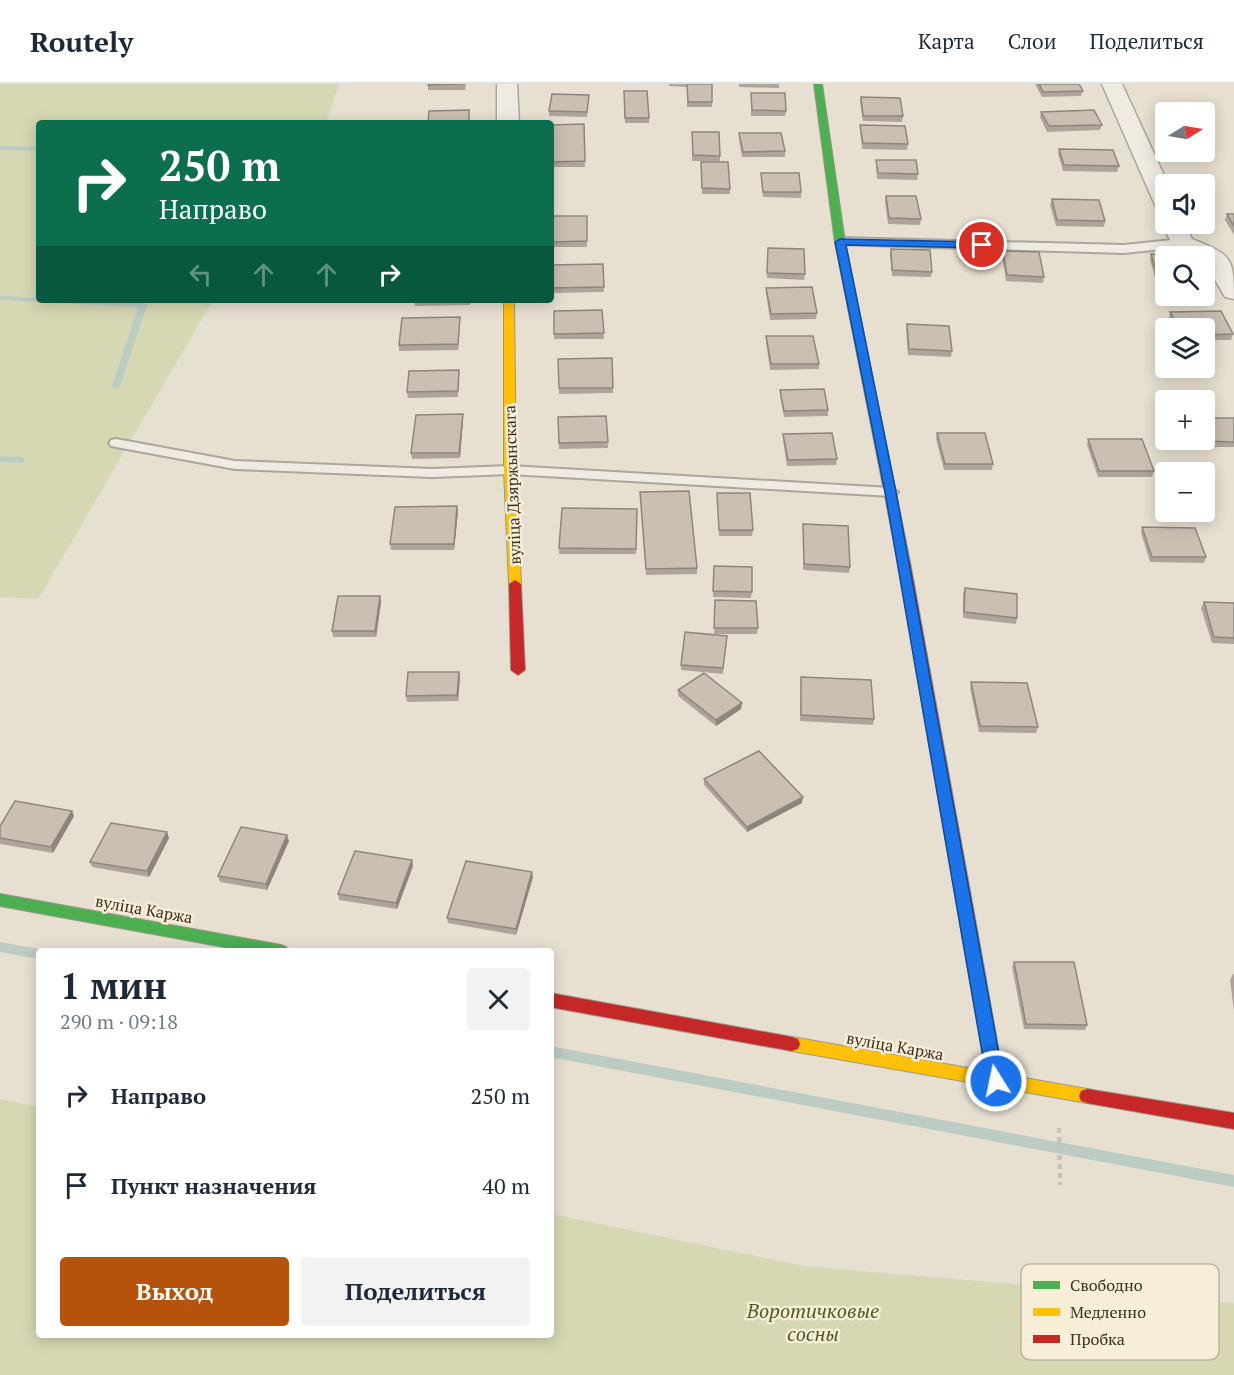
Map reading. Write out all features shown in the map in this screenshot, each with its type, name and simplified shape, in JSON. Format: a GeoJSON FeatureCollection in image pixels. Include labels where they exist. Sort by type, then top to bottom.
{"type":"FeatureCollection","features":[{"type":"Feature","properties":{"kind":"street"},"geometry":{"type":"LineString","coordinates":[[507,84],[508,120]]}},
{"type":"Feature","properties":{"kind":"street"},"geometry":{"type":"LineString","coordinates":[[818,84],[840,242],[891,492],[996,1081]]}},
{"type":"Feature","properties":{"kind":"street"},"geometry":{"type":"LineString","coordinates":[[1112,84],[1155,180]]}},
{"type":"Feature","properties":{"kind":"street"},"geometry":{"type":"LineString","coordinates":[[1180,234],[1215,257],[1234,292]]}},
{"type":"Feature","properties":{"kind":"street","name":"вуліца Дзяржынскага"},"geometry":{"type":"LineString","coordinates":[[509,303],[510,470],[519,670]]}},
{"type":"Feature","properties":{"kind":"street","name":"вуліца Каржа"},"geometry":{"type":"LineString","coordinates":[[0,900],[264,948]]}},
{"type":"Feature","properties":{"kind":"street","name":"вуліца Каржа"},"geometry":{"type":"LineString","coordinates":[[554,1001],[996,1081],[1234,1121]]}},
{"type":"Feature","properties":{"kind":"lane"},"geometry":{"type":"LineString","coordinates":[[840,242],[1124,249],[1175,234]]}},
{"type":"Feature","properties":{"kind":"lane"},"geometry":{"type":"LineString","coordinates":[[116,443],[235,465],[432,473],[510,470],[891,492]]}},
{"type":"Feature","properties":{"kind":"path"},"geometry":{"type":"LineString","coordinates":[[1059,1129],[1059,1185]]}},
{"type":"Feature","properties":{"kind":"green space"},"geometry":{"type":"Polygon","coordinates":[[[0,84],[339,84],[327,120],[36,120],[36,303],[211,303],[38,599],[0,597],[0,84]]]}},
{"type":"Feature","properties":{"kind":"green space","name":"Воротичковые сосны"},"geometry":{"type":"Polygon","coordinates":[[[0,1099],[36,1106],[36,1338],[554,1338],[554,1215],[804,1266],[1021,1285],[1021,1360],[1219,1360],[1219,1302],[1234,1303],[1234,1375],[0,1375],[0,1099]]]}},
{"type":"Feature","properties":{"kind":"building"},"geometry":{"type":"Polygon","coordinates":[[[687,84],[712,84],[712,102],[688,102],[687,84]]]}},
{"type":"Feature","properties":{"kind":"building"},"geometry":{"type":"Polygon","coordinates":[[[1039,84],[1079,84],[1083,91],[1043,92],[1039,84]]]}},
{"type":"Feature","properties":{"kind":"building"},"geometry":{"type":"Polygon","coordinates":[[[624,91],[647,91],[649,118],[625,118],[624,91]]]}},
{"type":"Feature","properties":{"kind":"building"},"geometry":{"type":"Polygon","coordinates":[[[751,93],[785,93],[786,111],[752,110],[751,93]]]}},
{"type":"Feature","properties":{"kind":"building"},"geometry":{"type":"Polygon","coordinates":[[[552,94],[589,95],[587,112],[549,111],[552,94]]]}},
{"type":"Feature","properties":{"kind":"building"},"geometry":{"type":"Polygon","coordinates":[[[861,97],[900,98],[903,116],[863,116],[861,97]]]}},
{"type":"Feature","properties":{"kind":"building"},"geometry":{"type":"Polygon","coordinates":[[[469,110],[469,120],[428,120],[429,111],[469,110]]]}},
{"type":"Feature","properties":{"kind":"building"},"geometry":{"type":"Polygon","coordinates":[[[1094,110],[1102,125],[1049,126],[1041,112],[1094,110]]]}},
{"type":"Feature","properties":{"kind":"building"},"geometry":{"type":"Polygon","coordinates":[[[584,124],[585,161],[554,162],[554,125],[584,124]]]}},
{"type":"Feature","properties":{"kind":"building"},"geometry":{"type":"Polygon","coordinates":[[[860,125],[905,126],[908,144],[863,143],[860,125]]]}},
{"type":"Feature","properties":{"kind":"building"},"geometry":{"type":"Polygon","coordinates":[[[692,132],[719,132],[720,156],[693,155],[692,132]]]}},
{"type":"Feature","properties":{"kind":"building"},"geometry":{"type":"Polygon","coordinates":[[[739,133],[781,133],[785,151],[743,152],[739,133]]]}},
{"type":"Feature","properties":{"kind":"building"},"geometry":{"type":"Polygon","coordinates":[[[1059,149],[1113,150],[1119,166],[1064,165],[1059,149]]]}},
{"type":"Feature","properties":{"kind":"building"},"geometry":{"type":"Polygon","coordinates":[[[876,160],[916,160],[918,174],[878,173],[876,160]]]}},
{"type":"Feature","properties":{"kind":"building"},"geometry":{"type":"Polygon","coordinates":[[[701,162],[728,162],[730,189],[702,188],[701,162]]]}},
{"type":"Feature","properties":{"kind":"building"},"geometry":{"type":"Polygon","coordinates":[[[761,173],[799,173],[801,192],[763,192],[761,173]]]}},
{"type":"Feature","properties":{"kind":"building"},"geometry":{"type":"Polygon","coordinates":[[[886,196],[916,196],[921,219],[889,218],[886,196]]]}},
{"type":"Feature","properties":{"kind":"building"},"geometry":{"type":"Polygon","coordinates":[[[1052,199],[1099,200],[1105,221],[1057,220],[1052,199]]]}},
{"type":"Feature","properties":{"kind":"building"},"geometry":{"type":"Polygon","coordinates":[[[1227,214],[1234,214],[1234,226],[1227,214]]]}},
{"type":"Feature","properties":{"kind":"building"},"geometry":{"type":"Polygon","coordinates":[[[554,216],[587,216],[587,241],[554,242],[554,216]]]}},
{"type":"Feature","properties":{"kind":"building"},"geometry":{"type":"Polygon","coordinates":[[[768,248],[804,249],[805,274],[767,273],[768,248]]]}},
{"type":"Feature","properties":{"kind":"building"},"geometry":{"type":"Polygon","coordinates":[[[891,249],[930,250],[932,272],[892,270],[891,249]]]}},
{"type":"Feature","properties":{"kind":"building"},"geometry":{"type":"Polygon","coordinates":[[[1003,251],[1039,252],[1044,277],[1007,275],[1003,251]]]}},
{"type":"Feature","properties":{"kind":"building"},"geometry":{"type":"Polygon","coordinates":[[[1151,254],[1155,254],[1155,268],[1151,254]]]}},
{"type":"Feature","properties":{"kind":"building"},"geometry":{"type":"Polygon","coordinates":[[[603,264],[604,287],[554,288],[554,265],[603,264]]]}},
{"type":"Feature","properties":{"kind":"building"},"geometry":{"type":"Polygon","coordinates":[[[812,287],[817,313],[771,314],[766,288],[812,287]]]}},
{"type":"Feature","properties":{"kind":"building"},"geometry":{"type":"Polygon","coordinates":[[[602,310],[604,333],[554,334],[554,311],[602,310]]]}},
{"type":"Feature","properties":{"kind":"building"},"geometry":{"type":"Polygon","coordinates":[[[1221,311],[1233,334],[1215,335],[1215,318],[1173,318],[1170,312],[1221,311]]]}},
{"type":"Feature","properties":{"kind":"building"},"geometry":{"type":"Polygon","coordinates":[[[460,317],[458,344],[399,345],[402,318],[460,317]]]}},
{"type":"Feature","properties":{"kind":"building"},"geometry":{"type":"Polygon","coordinates":[[[907,324],[949,326],[952,351],[909,349],[907,324]]]}},
{"type":"Feature","properties":{"kind":"building"},"geometry":{"type":"Polygon","coordinates":[[[766,336],[813,336],[819,364],[771,364],[766,336]]]}},
{"type":"Feature","properties":{"kind":"building"},"geometry":{"type":"Polygon","coordinates":[[[612,358],[613,388],[559,388],[558,359],[612,358]]]}},
{"type":"Feature","properties":{"kind":"building"},"geometry":{"type":"Polygon","coordinates":[[[459,370],[458,391],[407,392],[409,371],[459,370]]]}},
{"type":"Feature","properties":{"kind":"building"},"geometry":{"type":"Polygon","coordinates":[[[824,389],[828,410],[784,411],[780,390],[824,389]]]}},
{"type":"Feature","properties":{"kind":"building"},"geometry":{"type":"Polygon","coordinates":[[[463,414],[459,453],[411,453],[416,415],[463,414]]]}},
{"type":"Feature","properties":{"kind":"building"},"geometry":{"type":"Polygon","coordinates":[[[606,416],[608,442],[559,443],[558,417],[606,416]]]}},
{"type":"Feature","properties":{"kind":"building"},"geometry":{"type":"Polygon","coordinates":[[[1215,418],[1234,418],[1234,442],[1215,441],[1215,418]]]}},
{"type":"Feature","properties":{"kind":"building"},"geometry":{"type":"Polygon","coordinates":[[[832,433],[837,459],[788,460],[783,434],[832,433]]]}},
{"type":"Feature","properties":{"kind":"building"},"geometry":{"type":"Polygon","coordinates":[[[937,433],[985,433],[993,464],[945,464],[937,433]]]}},
{"type":"Feature","properties":{"kind":"building"},"geometry":{"type":"Polygon","coordinates":[[[1088,439],[1142,439],[1154,471],[1099,471],[1088,439]]]}},
{"type":"Feature","properties":{"kind":"building"},"geometry":{"type":"Polygon","coordinates":[[[689,491],[697,568],[646,569],[640,492],[689,491]]]}},
{"type":"Feature","properties":{"kind":"building"},"geometry":{"type":"Polygon","coordinates":[[[717,493],[750,493],[753,530],[719,530],[717,493]]]}},
{"type":"Feature","properties":{"kind":"building"},"geometry":{"type":"Polygon","coordinates":[[[457,506],[454,544],[390,544],[395,507],[457,506]]]}},
{"type":"Feature","properties":{"kind":"building"},"geometry":{"type":"Polygon","coordinates":[[[562,508],[637,509],[636,549],[559,548],[562,508]]]}},
{"type":"Feature","properties":{"kind":"building"},"geometry":{"type":"Polygon","coordinates":[[[803,524],[848,526],[850,567],[804,564],[803,524]]]}},
{"type":"Feature","properties":{"kind":"building"},"geometry":{"type":"Polygon","coordinates":[[[1142,527],[1195,528],[1206,557],[1152,557],[1142,527]]]}},
{"type":"Feature","properties":{"kind":"building"},"geometry":{"type":"Polygon","coordinates":[[[714,566],[752,567],[752,592],[713,591],[714,566]]]}},
{"type":"Feature","properties":{"kind":"building"},"geometry":{"type":"Polygon","coordinates":[[[965,588],[1017,594],[1017,618],[964,612],[965,588]]]}},
{"type":"Feature","properties":{"kind":"building"},"geometry":{"type":"Polygon","coordinates":[[[338,596],[380,596],[375,631],[332,631],[338,596]]]}},
{"type":"Feature","properties":{"kind":"building"},"geometry":{"type":"Polygon","coordinates":[[[715,600],[756,601],[758,628],[714,628],[715,600]]]}},
{"type":"Feature","properties":{"kind":"building"},"geometry":{"type":"Polygon","coordinates":[[[1204,602],[1234,603],[1234,638],[1214,637],[1204,602]]]}},
{"type":"Feature","properties":{"kind":"building"},"geometry":{"type":"Polygon","coordinates":[[[685,632],[727,636],[723,668],[681,665],[685,632]]]}},
{"type":"Feature","properties":{"kind":"building"},"geometry":{"type":"Polygon","coordinates":[[[408,672],[459,672],[457,695],[406,696],[408,672]]]}},
{"type":"Feature","properties":{"kind":"building"},"geometry":{"type":"Polygon","coordinates":[[[704,673],[742,703],[716,720],[678,690],[704,673]]]}},
{"type":"Feature","properties":{"kind":"building"},"geometry":{"type":"Polygon","coordinates":[[[801,677],[871,680],[874,719],[801,715],[801,677]]]}},
{"type":"Feature","properties":{"kind":"building"},"geometry":{"type":"Polygon","coordinates":[[[971,682],[1027,683],[1038,727],[980,726],[971,682]]]}},
{"type":"Feature","properties":{"kind":"building"},"geometry":{"type":"Polygon","coordinates":[[[759,751],[803,797],[747,827],[704,779],[759,751]]]}},
{"type":"Feature","properties":{"kind":"building"},"geometry":{"type":"Polygon","coordinates":[[[15,801],[72,811],[51,847],[0,838],[0,826],[15,801]]]}},
{"type":"Feature","properties":{"kind":"building"},"geometry":{"type":"Polygon","coordinates":[[[111,823],[167,832],[147,871],[90,862],[111,823]]]}},
{"type":"Feature","properties":{"kind":"building"},"geometry":{"type":"Polygon","coordinates":[[[241,827],[287,835],[266,884],[218,876],[241,827]]]}},
{"type":"Feature","properties":{"kind":"building"},"geometry":{"type":"Polygon","coordinates":[[[355,851],[412,860],[396,903],[338,894],[355,851]]]}},
{"type":"Feature","properties":{"kind":"building"},"geometry":{"type":"Polygon","coordinates":[[[466,861],[532,872],[516,929],[447,918],[466,861]]]}},
{"type":"Feature","properties":{"kind":"building"},"geometry":{"type":"Polygon","coordinates":[[[1014,962],[1074,962],[1087,1025],[1026,1024],[1014,962]]]}},
{"type":"Feature","properties":{"kind":"waterway"},"geometry":{"type":"LineString","coordinates":[[0,148],[36,149]]}},
{"type":"Feature","properties":{"kind":"waterway"},"geometry":{"type":"LineString","coordinates":[[0,298],[36,300]]}},
{"type":"Feature","properties":{"kind":"waterway"},"geometry":{"type":"LineString","coordinates":[[103,303],[143,305],[116,386]]}},
{"type":"Feature","properties":{"kind":"waterway"},"geometry":{"type":"LineString","coordinates":[[0,459],[22,460]]}},
{"type":"Feature","properties":{"kind":"waterway"},"geometry":{"type":"LineString","coordinates":[[0,947],[36,953]]}},
{"type":"Feature","properties":{"kind":"waterway"},"geometry":{"type":"LineString","coordinates":[[554,1052],[1234,1181]]}},
{"type":"Feature","properties":{"kind":"traffic: fast"},"geometry":{"type":"LineString","coordinates":[[818,84],[840,242],[904,562]]}},
{"type":"Feature","properties":{"kind":"traffic: fast"},"geometry":{"type":"LineString","coordinates":[[0,900],[264,948]]}},
{"type":"Feature","properties":{"kind":"traffic: fast"},"geometry":{"type":"LineString","coordinates":[[972,946],[996,1081]]}},
{"type":"Feature","properties":{"kind":"traffic: slow"},"geometry":{"type":"LineString","coordinates":[[509,303],[510,470],[515,584]]}},
{"type":"Feature","properties":{"kind":"traffic: slow"},"geometry":{"type":"LineString","coordinates":[[792,1044],[1087,1096]]}},
{"type":"Feature","properties":{"kind":"traffic: jam"},"geometry":{"type":"LineString","coordinates":[[904,562],[972,946]]}},
{"type":"Feature","properties":{"kind":"traffic: jam"},"geometry":{"type":"LineString","coordinates":[[515,584],[518,670]]}},
{"type":"Feature","properties":{"kind":"traffic: jam"},"geometry":{"type":"LineString","coordinates":[[554,1001],[792,1044]]}},
{"type":"Feature","properties":{"kind":"traffic: jam"},"geometry":{"type":"LineString","coordinates":[[1087,1096],[1234,1121]]}},
{"type":"Feature","properties":{"kind":"route"},"geometry":{"type":"LineString","coordinates":[[982,245],[840,242],[891,492],[996,1081]]}}]}
